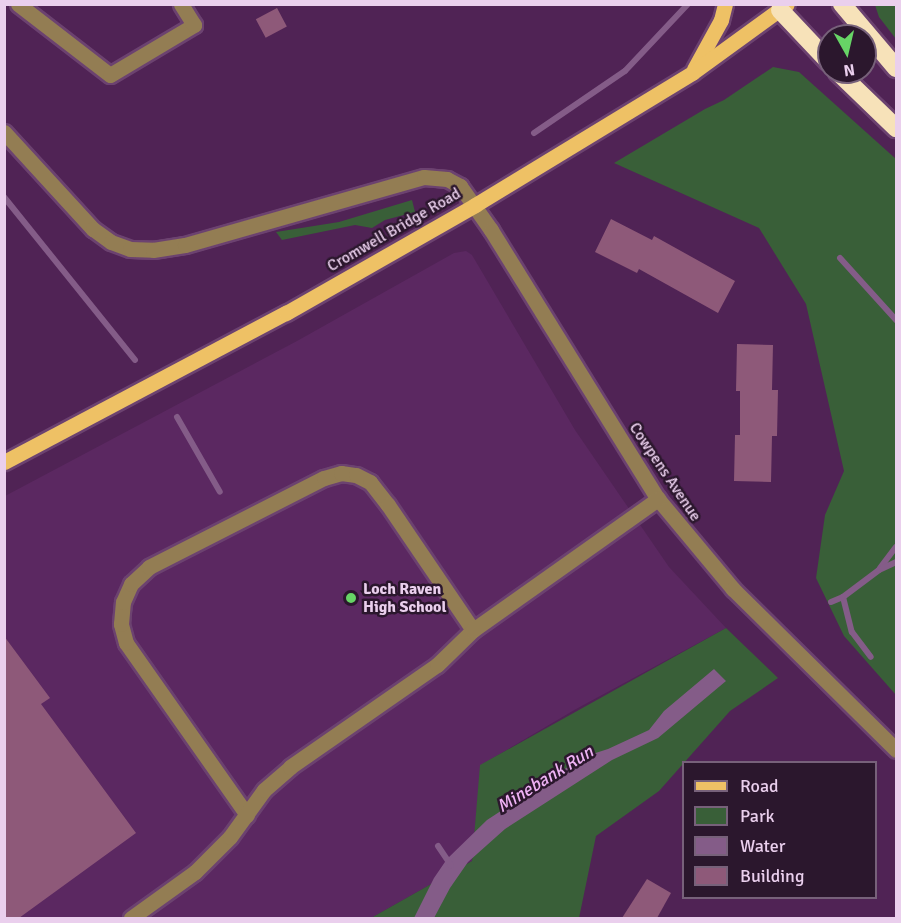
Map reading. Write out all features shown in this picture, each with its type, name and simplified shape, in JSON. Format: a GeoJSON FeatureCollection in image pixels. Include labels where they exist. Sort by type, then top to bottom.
{"type":"FeatureCollection","features":[{"type":"Feature","properties":{"kind":"highway"},"geometry":{"type":"LineString","coordinates":[[842,4],[897,68]]}},
{"type":"Feature","properties":{"kind":"highway"},"geometry":{"type":"LineString","coordinates":[[781,6],[817,48]]}},
{"type":"Feature","properties":{"kind":"highway"},"geometry":{"type":"LineString","coordinates":[[851,84],[897,128]]}},
{"type":"Feature","properties":{"kind":"main road"},"geometry":{"type":"LineString","coordinates":[[692,73],[721,20],[725,4]]}},
{"type":"Feature","properties":{"kind":"main road","name":"Cromwell Bridge Road"},"geometry":{"type":"LineString","coordinates":[[4,462],[286,313],[475,205],[692,73],[781,6]]}},
{"type":"Feature","properties":{"kind":"street"},"geometry":{"type":"LineString","coordinates":[[18,4],[110,75],[194,25],[181,4]]}},
{"type":"Feature","properties":{"kind":"street","name":"Cowpens Avenue"},"geometry":{"type":"LineString","coordinates":[[4,132],[93,229],[111,242],[130,249],[153,250],[185,245],[424,177],[447,179],[460,186],[475,205],[658,499],[733,589],[897,750]]}},
{"type":"Feature","properties":{"kind":"street"},"geometry":{"type":"LineString","coordinates":[[247,815],[126,643],[121,624],[123,602],[131,584],[149,567],[324,478],[341,473],[356,475],[370,482],[388,505],[473,630]]}},
{"type":"Feature","properties":{"kind":"street"},"geometry":{"type":"LineString","coordinates":[[131,918],[195,872],[230,837],[264,790],[290,767],[437,665],[473,630],[658,499]]}},
{"type":"Feature","properties":{"kind":"shaded area","name":"Loch Raven High School"},"geometry":{"type":"Polygon","coordinates":[[[466,251],[472,255],[575,430],[669,567],[726,628],[576,709],[481,765],[472,861],[371,918],[5,918],[5,496],[297,341],[454,253],[466,251]]]}},
{"type":"Feature","properties":{"kind":"green space"},"geometry":{"type":"Polygon","coordinates":[[[875,5],[896,5],[896,39],[879,17],[875,5]]]}},
{"type":"Feature","properties":{"kind":"green space"},"geometry":{"type":"Polygon","coordinates":[[[773,67],[799,72],[896,159],[896,695],[844,636],[816,578],[825,515],[844,471],[806,304],[759,228],[614,163],[724,100],[773,67]]]}},
{"type":"Feature","properties":{"kind":"green space"},"geometry":{"type":"Polygon","coordinates":[[[412,200],[415,212],[385,220],[372,228],[355,225],[282,240],[276,232],[339,222],[412,200]]]}},
{"type":"Feature","properties":{"kind":"green space"},"geometry":{"type":"Polygon","coordinates":[[[726,628],[778,678],[730,711],[686,761],[682,761],[682,765],[659,791],[596,836],[579,918],[371,918],[472,861],[480,765],[726,628]]]}},
{"type":"Feature","properties":{"kind":"water","name":"Minebank Run"},"geometry":{"type":"Polygon","coordinates":[[[714,669],[726,681],[658,738],[612,760],[505,829],[468,862],[450,888],[434,918],[414,918],[434,878],[447,859],[487,820],[583,757],[608,749],[649,730],[664,711],[714,669]]]}},
{"type":"Feature","properties":{"kind":"building"},"geometry":{"type":"Polygon","coordinates":[[[277,8],[287,27],[266,38],[256,19],[277,8]]]}},
{"type":"Feature","properties":{"kind":"building"},"geometry":{"type":"Polygon","coordinates":[[[611,219],[652,240],[654,236],[735,281],[718,313],[639,269],[637,273],[595,252],[611,219]]]}},
{"type":"Feature","properties":{"kind":"building"},"geometry":{"type":"Polygon","coordinates":[[[737,344],[773,345],[772,390],[778,390],[777,436],[772,436],[771,482],[734,481],[735,435],[740,435],[740,391],[736,391],[737,344]]]}},
{"type":"Feature","properties":{"kind":"building"},"geometry":{"type":"Polygon","coordinates":[[[4,636],[50,698],[41,704],[136,833],[19,918],[4,918],[4,636]]]}},
{"type":"Feature","properties":{"kind":"building"},"geometry":{"type":"Polygon","coordinates":[[[647,879],[671,893],[657,918],[622,918],[647,879]]]}},
{"type":"Feature","properties":{"kind":"waterway"},"geometry":{"type":"LineString","coordinates":[[534,133],[625,71],[688,4]]}},
{"type":"Feature","properties":{"kind":"waterway"},"geometry":{"type":"LineString","coordinates":[[4,197],[135,360]]}},
{"type":"Feature","properties":{"kind":"waterway"},"geometry":{"type":"LineString","coordinates":[[840,258],[896,320]]}},
{"type":"Feature","properties":{"kind":"waterway"},"geometry":{"type":"LineString","coordinates":[[177,417],[220,492]]}},
{"type":"Feature","properties":{"kind":"waterway"},"geometry":{"type":"LineString","coordinates":[[880,568],[896,547]]}},
{"type":"Feature","properties":{"kind":"waterway","name":"Minebank Run"},"geometry":{"type":"LineString","coordinates":[[831,602],[843,597],[879,570],[896,562]]}},
{"type":"Feature","properties":{"kind":"waterway"},"geometry":{"type":"LineString","coordinates":[[843,597],[852,632],[871,657]]}},
{"type":"Feature","properties":{"kind":"waterway"},"geometry":{"type":"LineString","coordinates":[[438,846],[451,865]]}},
{"type":"Feature","properties":{"kind":"place","name":"Loch Raven High School"},"geometry":{"type":"Point","coordinates":[351,598]}}]}
